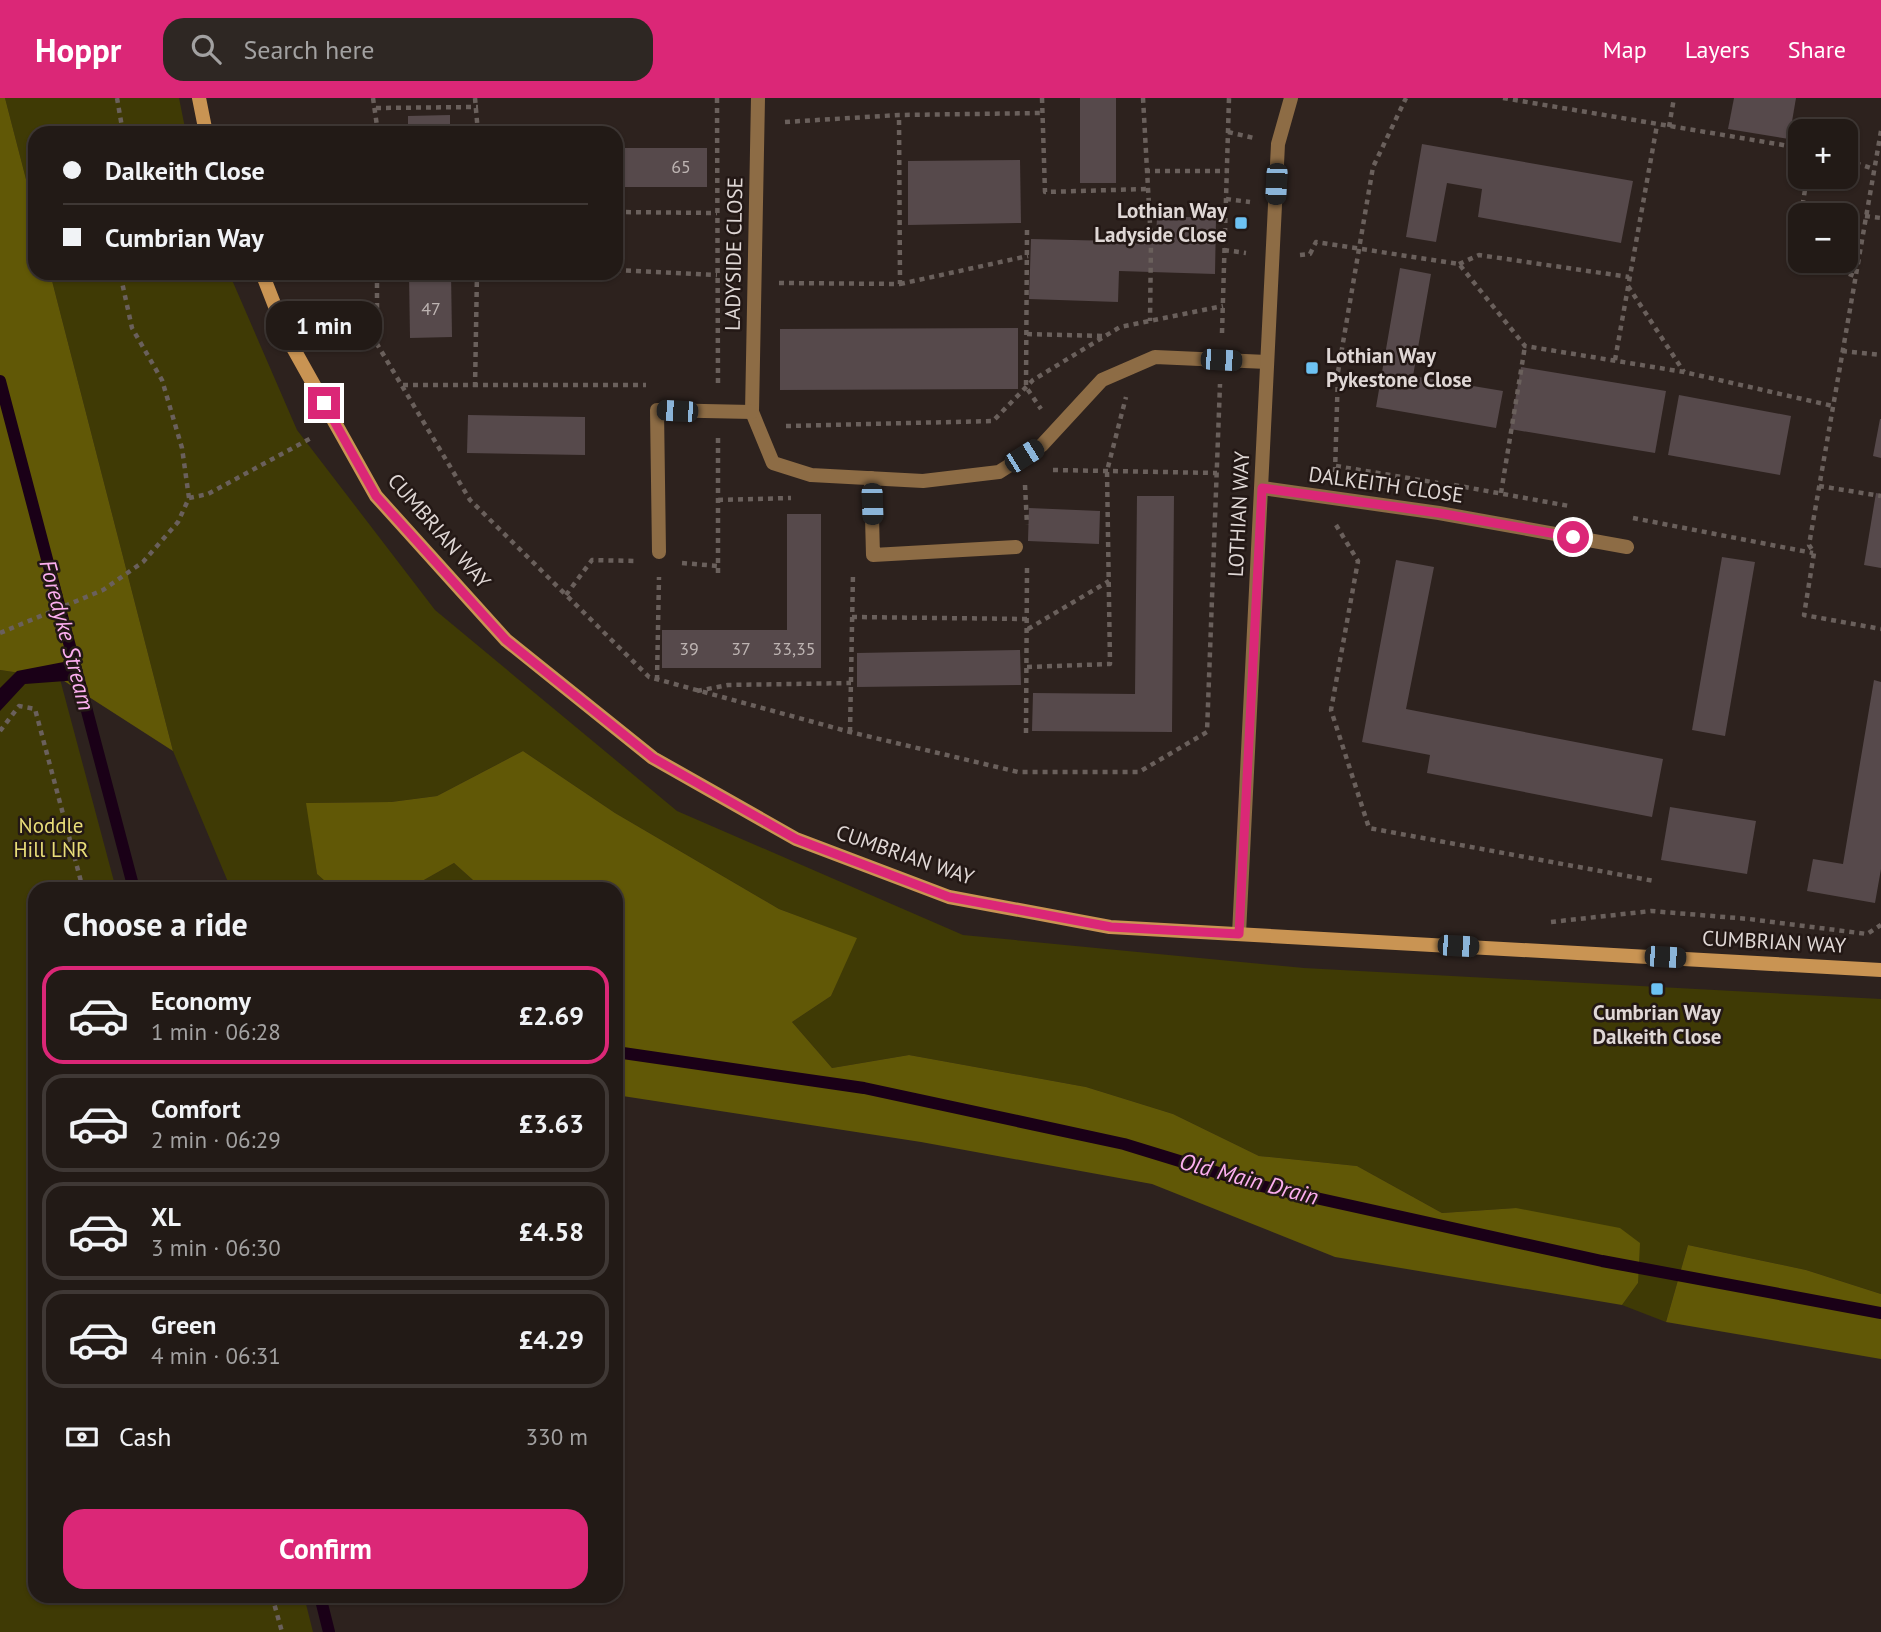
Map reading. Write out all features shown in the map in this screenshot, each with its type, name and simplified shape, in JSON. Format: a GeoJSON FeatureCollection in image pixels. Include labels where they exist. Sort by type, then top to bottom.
{"type":"FeatureCollection","features":[{"type":"Feature","properties":{"kind":"street"},"geometry":{"type":"LineString","coordinates":[[199,98],[205,126]]}},
{"type":"Feature","properties":{"kind":"street","name":"LADYSIDE CLOSE"},"geometry":{"type":"LineString","coordinates":[[758,98],[754,418],[773,463],[802,472],[923,481],[999,472],[1042,444],[1102,380],[1155,357],[1267,362]]}},
{"type":"Feature","properties":{"kind":"street","name":"LOTHIAN WAY"},"geometry":{"type":"LineString","coordinates":[[1239,934],[1278,144],[1291,98]]}},
{"type":"Feature","properties":{"kind":"street","name":"CUMBRIAN WAY"},"geometry":{"type":"LineString","coordinates":[[265,280],[288,337],[376,496],[506,640],[653,758],[796,839],[949,897],[1111,927],[1881,970]]}},
{"type":"Feature","properties":{"kind":"street"},"geometry":{"type":"LineString","coordinates":[[659,552],[657,410],[754,418]]}},
{"type":"Feature","properties":{"kind":"street"},"geometry":{"type":"LineString","coordinates":[[871,478],[873,555],[1016,547]]}},
{"type":"Feature","properties":{"kind":"street","name":"DALKEITH CLOSE"},"geometry":{"type":"LineString","coordinates":[[1262,488],[1627,547]]}},
{"type":"Feature","properties":{"kind":"path"},"geometry":{"type":"LineString","coordinates":[[117,98],[122,126]]}},
{"type":"Feature","properties":{"kind":"path"},"geometry":{"type":"LineString","coordinates":[[373,98],[377,126]]}},
{"type":"Feature","properties":{"kind":"path"},"geometry":{"type":"LineString","coordinates":[[475,98],[478,126]]}},
{"type":"Feature","properties":{"kind":"path"},"geometry":{"type":"LineString","coordinates":[[717,98],[718,576]]}},
{"type":"Feature","properties":{"kind":"path"},"geometry":{"type":"LineString","coordinates":[[1042,98],[1045,192],[1147,189]]}},
{"type":"Feature","properties":{"kind":"path"},"geometry":{"type":"LineString","coordinates":[[1143,98],[1150,321]]}},
{"type":"Feature","properties":{"kind":"path"},"geometry":{"type":"LineString","coordinates":[[377,280],[377,344],[470,500],[649,677],[850,732],[1018,772],[1139,772],[1207,732],[1229,98]]}},
{"type":"Feature","properties":{"kind":"path"},"geometry":{"type":"LineString","coordinates":[[1406,98],[1373,167],[1338,372],[1336,466],[1331,498],[1336,523],[1358,561],[1331,710],[1369,828],[1654,881]]}},
{"type":"Feature","properties":{"kind":"path"},"geometry":{"type":"LineString","coordinates":[[1503,98],[1788,146]]}},
{"type":"Feature","properties":{"kind":"path"},"geometry":{"type":"LineString","coordinates":[[1669,127],[1674,98]]}},
{"type":"Feature","properties":{"kind":"path"},"geometry":{"type":"LineString","coordinates":[[376,108],[478,107]]}},
{"type":"Feature","properties":{"kind":"path"},"geometry":{"type":"LineString","coordinates":[[757,123],[899,115],[1042,113]]}},
{"type":"Feature","properties":{"kind":"path"},"geometry":{"type":"LineString","coordinates":[[899,115],[900,284]]}},
{"type":"Feature","properties":{"kind":"path"},"geometry":{"type":"LineString","coordinates":[[1615,360],[1657,125]]}},
{"type":"Feature","properties":{"kind":"path"},"geometry":{"type":"LineString","coordinates":[[1881,131],[1809,545],[1814,553],[1804,615],[1881,629]]}},
{"type":"Feature","properties":{"kind":"path"},"geometry":{"type":"LineString","coordinates":[[1858,164],[1874,169]]}},
{"type":"Feature","properties":{"kind":"path"},"geometry":{"type":"LineString","coordinates":[[1145,172],[1227,171]]}},
{"type":"Feature","properties":{"kind":"path"},"geometry":{"type":"LineString","coordinates":[[623,212],[717,214]]}},
{"type":"Feature","properties":{"kind":"path"},"geometry":{"type":"LineString","coordinates":[[1866,216],[1881,218]]}},
{"type":"Feature","properties":{"kind":"path"},"geometry":{"type":"LineString","coordinates":[[1027,230],[1026,387],[1056,430]]}},
{"type":"Feature","properties":{"kind":"path"},"geometry":{"type":"LineString","coordinates":[[1272,258],[1310,254],[1316,242],[1459,264],[1479,255],[1630,277]]}},
{"type":"Feature","properties":{"kind":"path"},"geometry":{"type":"LineString","coordinates":[[768,283],[900,284],[1028,256]]}},
{"type":"Feature","properties":{"kind":"path"},"geometry":{"type":"LineString","coordinates":[[1459,264],[1525,345],[1684,372],[1833,405]]}},
{"type":"Feature","properties":{"kind":"path"},"geometry":{"type":"LineString","coordinates":[[623,270],[717,275]]}},
{"type":"Feature","properties":{"kind":"path"},"geometry":{"type":"LineString","coordinates":[[1846,273],[1855,276]]}},
{"type":"Feature","properties":{"kind":"path"},"geometry":{"type":"LineString","coordinates":[[0,633],[103,590],[143,562],[178,522],[189,498],[182,448],[162,380],[132,328],[122,280]]}},
{"type":"Feature","properties":{"kind":"path"},"geometry":{"type":"LineString","coordinates":[[475,387],[477,280]]}},
{"type":"Feature","properties":{"kind":"path"},"geometry":{"type":"LineString","coordinates":[[1628,286],[1684,372]]}},
{"type":"Feature","properties":{"kind":"path"},"geometry":{"type":"LineString","coordinates":[[754,418],[790,426],[993,421],[1026,387],[1120,327],[1223,306]]}},
{"type":"Feature","properties":{"kind":"path"},"geometry":{"type":"LineString","coordinates":[[1027,334],[1104,336]]}},
{"type":"Feature","properties":{"kind":"path"},"geometry":{"type":"LineString","coordinates":[[1501,493],[1525,345]]}},
{"type":"Feature","properties":{"kind":"path"},"geometry":{"type":"LineString","coordinates":[[1842,351],[1881,355]]}},
{"type":"Feature","properties":{"kind":"path"},"geometry":{"type":"LineString","coordinates":[[1027,667],[1110,664],[1107,471],[1127,393],[1129,369]]}},
{"type":"Feature","properties":{"kind":"path"},"geometry":{"type":"LineString","coordinates":[[704,385],[718,384]]}},
{"type":"Feature","properties":{"kind":"path"},"geometry":{"type":"LineString","coordinates":[[402,385],[650,385]]}},
{"type":"Feature","properties":{"kind":"path"},"geometry":{"type":"LineString","coordinates":[[189,498],[208,494],[336,425]]}},
{"type":"Feature","properties":{"kind":"path"},"geometry":{"type":"LineString","coordinates":[[1024,456],[1051,470],[1217,473]]}},
{"type":"Feature","properties":{"kind":"path"},"geometry":{"type":"LineString","coordinates":[[1010,465],[1027,488],[1027,535]]}},
{"type":"Feature","properties":{"kind":"path"},"geometry":{"type":"LineString","coordinates":[[718,500],[797,498],[802,472]]}},
{"type":"Feature","properties":{"kind":"path"},"geometry":{"type":"LineString","coordinates":[[1819,485],[1881,496]]}},
{"type":"Feature","properties":{"kind":"path"},"geometry":{"type":"LineString","coordinates":[[1026,733],[1027,558]]}},
{"type":"Feature","properties":{"kind":"path"},"geometry":{"type":"LineString","coordinates":[[850,732],[853,561]]}},
{"type":"Feature","properties":{"kind":"path"},"geometry":{"type":"LineString","coordinates":[[657,680],[659,575]]}},
{"type":"Feature","properties":{"kind":"path"},"geometry":{"type":"LineString","coordinates":[[1027,629],[1109,581]]}},
{"type":"Feature","properties":{"kind":"path"},"geometry":{"type":"LineString","coordinates":[[852,617],[1027,619]]}},
{"type":"Feature","properties":{"kind":"path"},"geometry":{"type":"LineString","coordinates":[[696,691],[728,685],[851,683]]}},
{"type":"Feature","properties":{"kind":"path"},"geometry":{"type":"LineString","coordinates":[[0,731],[19,706],[34,709],[81,882]]}},
{"type":"Feature","properties":{"kind":"path"},"geometry":{"type":"LineString","coordinates":[[1545,923],[1651,911],[1749,919],[1867,934],[1881,925]]}},
{"type":"Feature","properties":{"kind":"path"},"geometry":{"type":"LineString","coordinates":[[274,1603],[282,1632]]}},
{"type":"Feature","properties":{"kind":"green space"},"geometry":{"type":"Polygon","coordinates":[[[5,98],[179,98],[185,126],[28,126],[28,187],[5,98]]]}},
{"type":"Feature","properties":{"kind":"green space"},"geometry":{"type":"Polygon","coordinates":[[[52,280],[232,280],[297,430],[435,610],[677,811],[963,935],[1304,968],[1881,999],[1881,1294],[1806,1270],[1688,1245],[1666,1322],[1622,1305],[1638,1283],[1516,1208],[1442,1213],[1357,1166],[1259,1156],[1173,1114],[1086,1087],[909,1055],[832,1068],[792,1022],[831,996],[856,938],[779,909],[615,813],[523,751],[437,796],[391,802],[307,803],[317,874],[326,882],[228,882],[173,751],[52,280]]]}},
{"type":"Feature","properties":{"kind":"green space","name":"Noddle Hill LNR"},"geometry":{"type":"Polygon","coordinates":[[[0,670],[60,679],[114,882],[28,882],[28,1603],[306,1603],[313,1632],[0,1632],[0,670]]]}},
{"type":"Feature","properties":{"kind":"green space"},"geometry":{"type":"Polygon","coordinates":[[[454,863],[475,882],[420,882],[454,863]]]}},
{"type":"Feature","properties":{"kind":"shaded area"},"geometry":{"type":"Polygon","coordinates":[[[0,98],[5,98],[28,187],[28,280],[52,280],[173,751],[61,679],[0,670],[0,98]]]}},
{"type":"Feature","properties":{"kind":"shaded area"},"geometry":{"type":"Polygon","coordinates":[[[74,660],[79,680],[25,684],[0,711],[0,688],[17,671],[74,660]]]}},
{"type":"Feature","properties":{"kind":"shaded area"},"geometry":{"type":"Polygon","coordinates":[[[523,751],[615,813],[779,909],[857,938],[831,996],[792,1022],[832,1068],[909,1055],[1086,1087],[1173,1114],[1259,1156],[1357,1166],[1442,1213],[1516,1208],[1620,1228],[1640,1243],[1638,1283],[1622,1305],[1335,1257],[1152,1184],[921,1142],[623,1096],[623,882],[475,882],[454,863],[420,882],[326,882],[317,874],[306,803],[391,802],[437,796],[523,751]]]}},
{"type":"Feature","properties":{"kind":"shaded area"},"geometry":{"type":"Polygon","coordinates":[[[1688,1245],[1806,1270],[1881,1294],[1881,1359],[1666,1322],[1688,1245]]]}},
{"type":"Feature","properties":{"kind":"building"},"geometry":{"type":"Polygon","coordinates":[[[1080,98],[1116,98],[1116,183],[1080,183],[1080,98]]]}},
{"type":"Feature","properties":{"kind":"building"},"geometry":{"type":"Polygon","coordinates":[[[1734,98],[1796,98],[1792,119],[1788,119],[1788,139],[1728,129],[1734,98]]]}},
{"type":"Feature","properties":{"kind":"building"},"geometry":{"type":"Polygon","coordinates":[[[450,115],[450,126],[408,126],[408,116],[450,115]]]}},
{"type":"Feature","properties":{"kind":"building"},"geometry":{"type":"Polygon","coordinates":[[[1422,144],[1633,181],[1621,243],[1478,217],[1482,189],[1447,183],[1436,242],[1406,237],[1422,144]]]}},
{"type":"Feature","properties":{"kind":"building"},"geometry":{"type":"Polygon","coordinates":[[[623,148],[707,148],[707,187],[623,187],[623,148]]]}},
{"type":"Feature","properties":{"kind":"building"},"geometry":{"type":"Polygon","coordinates":[[[1020,160],[1021,223],[908,225],[908,161],[1020,160]]]}},
{"type":"Feature","properties":{"kind":"building"},"geometry":{"type":"Polygon","coordinates":[[[1157,216],[1216,218],[1215,274],[1119,271],[1118,302],[1029,299],[1031,239],[1156,242],[1157,216]]]}},
{"type":"Feature","properties":{"kind":"building"},"geometry":{"type":"Polygon","coordinates":[[[1400,268],[1431,274],[1413,376],[1503,391],[1496,428],[1376,407],[1400,268]]]}},
{"type":"Feature","properties":{"kind":"building"},"geometry":{"type":"Polygon","coordinates":[[[409,280],[451,280],[452,337],[410,338],[409,280]]]}},
{"type":"Feature","properties":{"kind":"building"},"geometry":{"type":"Polygon","coordinates":[[[1018,328],[1018,389],[780,390],[780,329],[1018,328]]]}},
{"type":"Feature","properties":{"kind":"building"},"geometry":{"type":"Polygon","coordinates":[[[1521,367],[1666,391],[1655,453],[1510,429],[1521,367]]]}},
{"type":"Feature","properties":{"kind":"building"},"geometry":{"type":"Polygon","coordinates":[[[1679,395],[1791,416],[1780,475],[1668,455],[1679,395]]]}},
{"type":"Feature","properties":{"kind":"building"},"geometry":{"type":"Polygon","coordinates":[[[468,415],[585,417],[585,455],[467,453],[468,415]]]}},
{"type":"Feature","properties":{"kind":"building"},"geometry":{"type":"Polygon","coordinates":[[[1881,419],[1881,458],[1873,456],[1881,419]]]}},
{"type":"Feature","properties":{"kind":"building"},"geometry":{"type":"Polygon","coordinates":[[[1876,493],[1881,494],[1881,568],[1864,565],[1876,493]]]}},
{"type":"Feature","properties":{"kind":"building"},"geometry":{"type":"Polygon","coordinates":[[[1137,496],[1174,496],[1172,732],[1032,731],[1033,693],[1135,694],[1137,496]]]}},
{"type":"Feature","properties":{"kind":"building"},"geometry":{"type":"Polygon","coordinates":[[[1029,508],[1100,511],[1099,544],[1028,541],[1029,508]]]}},
{"type":"Feature","properties":{"kind":"building"},"geometry":{"type":"Polygon","coordinates":[[[787,514],[821,514],[821,668],[662,668],[662,630],[787,630],[787,514]]]}},
{"type":"Feature","properties":{"kind":"building"},"geometry":{"type":"Polygon","coordinates":[[[1722,557],[1755,562],[1725,736],[1692,730],[1722,557]]]}},
{"type":"Feature","properties":{"kind":"building"},"geometry":{"type":"Polygon","coordinates":[[[1396,560],[1434,567],[1406,709],[1663,759],[1652,817],[1427,773],[1430,755],[1362,742],[1396,560]]]}},
{"type":"Feature","properties":{"kind":"building"},"geometry":{"type":"Polygon","coordinates":[[[1020,650],[1021,685],[857,687],[857,653],[1020,650]]]}},
{"type":"Feature","properties":{"kind":"building"},"geometry":{"type":"Polygon","coordinates":[[[1874,680],[1881,682],[1881,869],[1875,903],[1807,891],[1813,859],[1843,864],[1874,680]]]}},
{"type":"Feature","properties":{"kind":"building"},"geometry":{"type":"Polygon","coordinates":[[[1670,807],[1756,821],[1747,874],[1661,860],[1670,807]]]}},
{"type":"Feature","properties":{"kind":"waterway","name":"Foredyke Stream"},"geometry":{"type":"LineString","coordinates":[[0,381],[132,882]]}},
{"type":"Feature","properties":{"kind":"waterway","name":"Old Main Drain"},"geometry":{"type":"LineString","coordinates":[[623,1053],[864,1088],[1124,1144],[1261,1186],[1602,1261],[1881,1313]]}},
{"type":"Feature","properties":{"kind":"waterway","name":"Foredyke Stream"},"geometry":{"type":"LineString","coordinates":[[322,1603],[329,1632]]}},
{"type":"Feature","properties":{"kind":"place","name":"Lothian Way Ladyside Close"},"geometry":{"type":"Point","coordinates":[1241,223]}},
{"type":"Feature","properties":{"kind":"place","name":"Lothian Way Pykestone Close"},"geometry":{"type":"Point","coordinates":[1312,368]}},
{"type":"Feature","properties":{"kind":"place","name":"Cumbrian Way Dalkeith Close"},"geometry":{"type":"Point","coordinates":[1657,989]}},
{"type":"Feature","properties":{"kind":"route"},"geometry":{"type":"LineString","coordinates":[[324,403],[376,496],[506,640],[653,758],[796,839],[949,897],[1111,927],[1239,934],[1262,488],[1439,513],[1573,537]]}}]}
